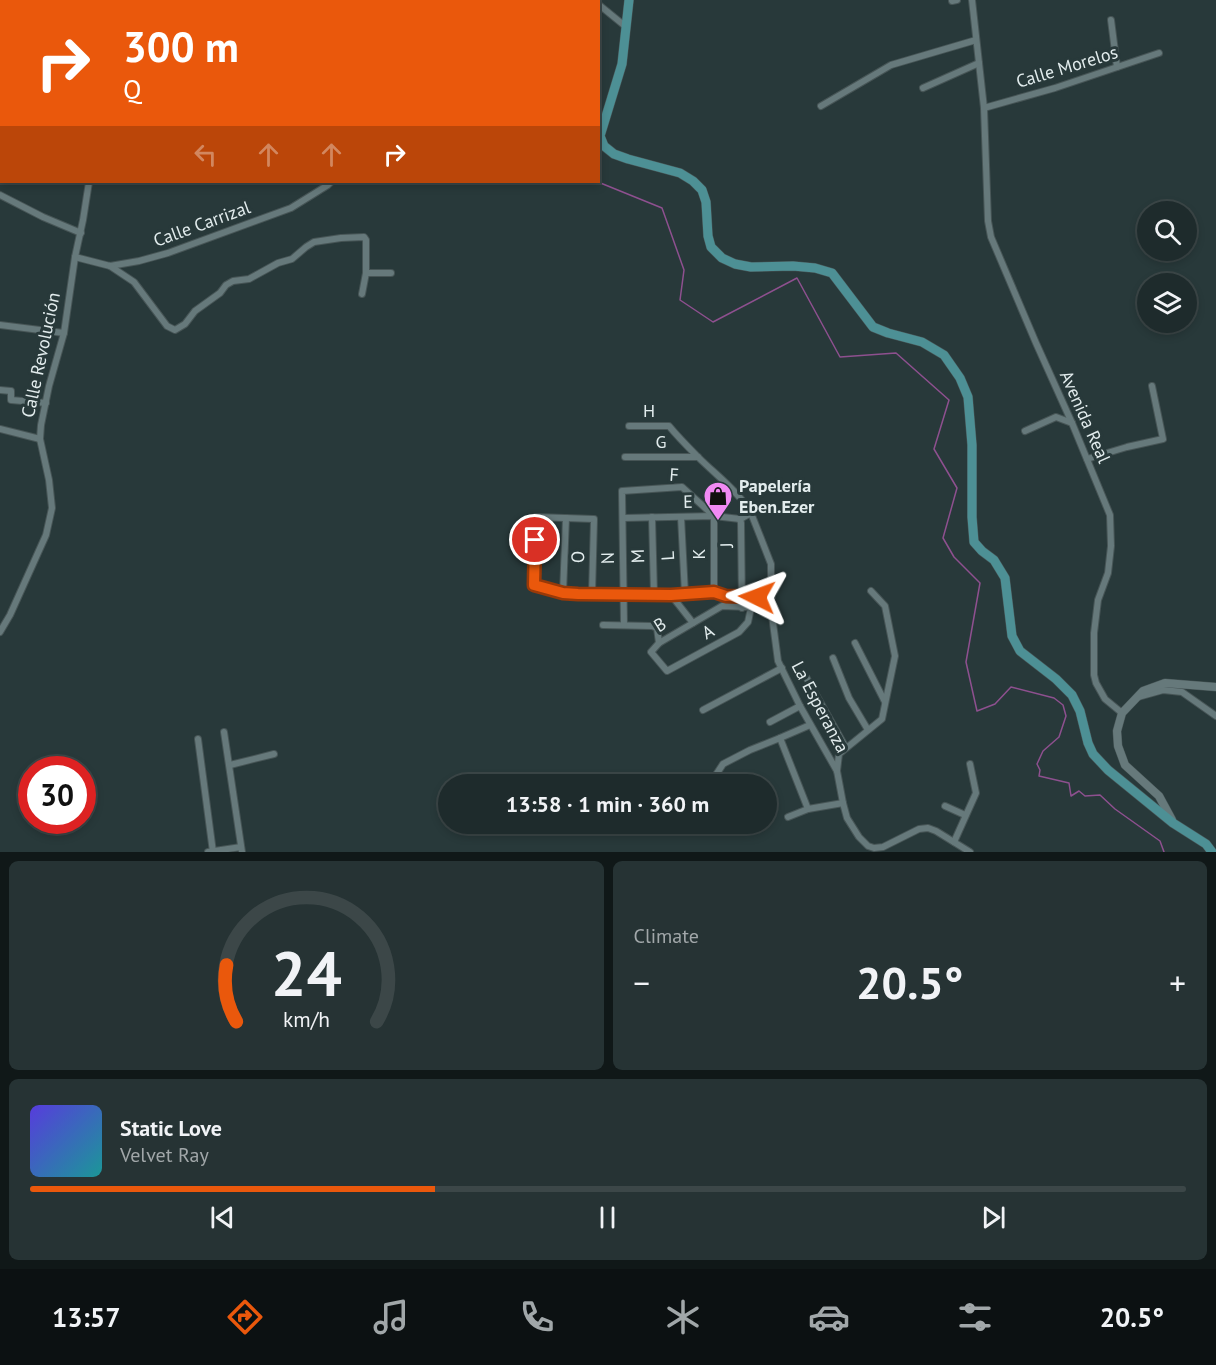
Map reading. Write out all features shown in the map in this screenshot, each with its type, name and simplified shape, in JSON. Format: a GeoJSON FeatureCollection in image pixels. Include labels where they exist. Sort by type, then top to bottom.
{"type":"FeatureCollection","features":[{"type":"Feature","properties":{"kind":"main road"},"geometry":{"type":"LineString","coordinates":[[629,0],[622,64],[600,136],[604,146],[615,154],[680,173],[693,181],[702,190],[706,202],[711,247],[722,258],[735,264],[751,267],[793,266],[815,268],[832,273],[873,327],[922,342],[944,355],[960,378],[968,397],[972,445],[974,542],[994,561],[1005,578],[1012,636],[1020,651],[1056,679],[1072,695],[1080,711],[1093,754],[1108,770],[1173,823],[1206,844],[1212,852]]}},
{"type":"Feature","properties":{"kind":"street","name":"Avenida Real"},"geometry":{"type":"LineString","coordinates":[[972,0],[984,108],[987,207],[992,237],[1110,515],[1111,546],[1108,573],[1098,600],[1094,633],[1094,675],[1105,699],[1122,713]]}},
{"type":"Feature","properties":{"kind":"street"},"geometry":{"type":"LineString","coordinates":[[600,5],[625,26]]}},
{"type":"Feature","properties":{"kind":"street"},"geometry":{"type":"LineString","coordinates":[[1111,20],[1117,67]]}},
{"type":"Feature","properties":{"kind":"street"},"geometry":{"type":"LineString","coordinates":[[821,106],[891,65],[976,40]]}},
{"type":"Feature","properties":{"kind":"street","name":"Calle Morelos"},"geometry":{"type":"LineString","coordinates":[[984,108],[1055,88],[1159,54]]}},
{"type":"Feature","properties":{"kind":"street"},"geometry":{"type":"LineString","coordinates":[[923,88],[979,63]]}},
{"type":"Feature","properties":{"kind":"street","name":"Calle Revolución"},"geometry":{"type":"LineString","coordinates":[[0,632],[46,535],[52,508],[49,480],[40,439],[41,425],[64,333],[89,183]]}},
{"type":"Feature","properties":{"kind":"street","name":"Calle Carrizal"},"geometry":{"type":"LineString","coordinates":[[75,257],[110,266],[168,253],[291,208],[330,183]]}},
{"type":"Feature","properties":{"kind":"street"},"geometry":{"type":"LineString","coordinates":[[0,195],[81,233]]}},
{"type":"Feature","properties":{"kind":"street"},"geometry":{"type":"LineString","coordinates":[[110,266],[134,282],[167,326],[175,330],[185,324],[195,311],[233,281],[249,279],[278,263],[292,260],[314,242],[364,237],[366,240],[366,273],[362,294]]}},
{"type":"Feature","properties":{"kind":"street"},"geometry":{"type":"LineString","coordinates":[[366,273],[391,273]]}},
{"type":"Feature","properties":{"kind":"street"},"geometry":{"type":"LineString","coordinates":[[0,325],[64,333]]}},
{"type":"Feature","properties":{"kind":"street"},"geometry":{"type":"LineString","coordinates":[[1087,459],[1163,439],[1152,386]]}},
{"type":"Feature","properties":{"kind":"street"},"geometry":{"type":"LineString","coordinates":[[0,390],[11,391],[11,400],[46,403]]}},
{"type":"Feature","properties":{"kind":"street"},"geometry":{"type":"LineString","coordinates":[[1025,431],[1056,417],[1072,423]]}},
{"type":"Feature","properties":{"kind":"street","name":"H"},"geometry":{"type":"LineString","coordinates":[[629,426],[669,426]]}},
{"type":"Feature","properties":{"kind":"street","name":"La Esperanza"},"geometry":{"type":"LineString","coordinates":[[669,426],[729,485],[751,513],[771,564],[771,608],[778,661],[810,725],[837,771],[847,818],[867,849],[883,847],[919,829],[928,828],[970,852]]}},
{"type":"Feature","properties":{"kind":"street"},"geometry":{"type":"LineString","coordinates":[[0,429],[40,439]]}},
{"type":"Feature","properties":{"kind":"street","name":"G"},"geometry":{"type":"LineString","coordinates":[[625,457],[698,457]]}},
{"type":"Feature","properties":{"kind":"street","name":"F"},"geometry":{"type":"LineString","coordinates":[[622,491],[682,487],[714,516]]}},
{"type":"Feature","properties":{"kind":"street","name":"N"},"geometry":{"type":"LineString","coordinates":[[622,491],[624,625]]}},
{"type":"Feature","properties":{"kind":"street"},"geometry":{"type":"LineString","coordinates":[[740,519],[751,513]]}},
{"type":"Feature","properties":{"kind":"street","name":"E"},"geometry":{"type":"LineString","coordinates":[[623,518],[714,516],[740,519]]}},
{"type":"Feature","properties":{"kind":"street","name":"K"},"geometry":{"type":"LineString","coordinates":[[714,516],[714,592]]}},
{"type":"Feature","properties":{"kind":"street","name":"M"},"geometry":{"type":"LineString","coordinates":[[652,517],[654,594]]}},
{"type":"Feature","properties":{"kind":"street","name":"L"},"geometry":{"type":"LineString","coordinates":[[681,517],[685,594]]}},
{"type":"Feature","properties":{"kind":"street"},"geometry":{"type":"LineString","coordinates":[[563,593],[566,518],[536,518],[534,585],[563,593],[671,595],[714,592],[726,596],[772,597]]}},
{"type":"Feature","properties":{"kind":"street","name":"O"},"geometry":{"type":"LineString","coordinates":[[566,518],[594,519],[592,594]]}},
{"type":"Feature","properties":{"kind":"street","name":"J"},"geometry":{"type":"LineString","coordinates":[[740,519],[742,608]]}},
{"type":"Feature","properties":{"kind":"street"},"geometry":{"type":"LineString","coordinates":[[837,771],[838,754],[882,719],[895,656],[885,606],[871,591]]}},
{"type":"Feature","properties":{"kind":"street"},"geometry":{"type":"LineString","coordinates":[[671,595],[693,623]]}},
{"type":"Feature","properties":{"kind":"street","name":"B"},"geometry":{"type":"LineString","coordinates":[[667,671],[651,652],[659,643],[722,606],[771,608]]}},
{"type":"Feature","properties":{"kind":"street","name":"A"},"geometry":{"type":"LineString","coordinates":[[667,671],[739,632],[748,622],[751,608]]}},
{"type":"Feature","properties":{"kind":"street"},"geometry":{"type":"LineString","coordinates":[[603,625],[652,626],[657,628],[659,643]]}},
{"type":"Feature","properties":{"kind":"street"},"geometry":{"type":"LineString","coordinates":[[855,643],[885,703]]}},
{"type":"Feature","properties":{"kind":"street"},"geometry":{"type":"LineString","coordinates":[[833,658],[849,698],[868,730]]}},
{"type":"Feature","properties":{"kind":"street"},"geometry":{"type":"LineString","coordinates":[[703,710],[782,668]]}},
{"type":"Feature","properties":{"kind":"street"},"geometry":{"type":"LineString","coordinates":[[806,677],[846,747]]}},
{"type":"Feature","properties":{"kind":"street"},"geometry":{"type":"LineString","coordinates":[[1173,823],[1159,796],[1125,765],[1118,746],[1117,731],[1122,713],[1143,691],[1165,683],[1216,687]]}},
{"type":"Feature","properties":{"kind":"street"},"geometry":{"type":"LineString","coordinates":[[1135,698],[1162,690],[1182,692],[1216,716]]}},
{"type":"Feature","properties":{"kind":"street"},"geometry":{"type":"LineString","coordinates":[[770,722],[800,706]]}},
{"type":"Feature","properties":{"kind":"street"},"geometry":{"type":"LineString","coordinates":[[716,774],[723,764],[810,725]]}},
{"type":"Feature","properties":{"kind":"street"},"geometry":{"type":"LineString","coordinates":[[208,852],[241,850],[224,732]]}},
{"type":"Feature","properties":{"kind":"street"},"geometry":{"type":"LineString","coordinates":[[780,738],[808,809]]}},
{"type":"Feature","properties":{"kind":"street"},"geometry":{"type":"LineString","coordinates":[[198,739],[213,852]]}},
{"type":"Feature","properties":{"kind":"street"},"geometry":{"type":"LineString","coordinates":[[230,765],[274,754]]}},
{"type":"Feature","properties":{"kind":"street"},"geometry":{"type":"LineString","coordinates":[[954,842],[976,794],[970,764]]}},
{"type":"Feature","properties":{"kind":"street"},"geometry":{"type":"LineString","coordinates":[[788,817],[808,809],[843,803]]}},
{"type":"Feature","properties":{"kind":"street"},"geometry":{"type":"LineString","coordinates":[[945,806],[965,814]]}},
{"type":"Feature","properties":{"kind":"waterway"},"geometry":{"type":"LineString","coordinates":[[600,183],[662,208],[684,270],[680,300],[713,322],[797,278],[840,357],[896,353],[949,400],[934,449],[957,488],[943,538],[954,557],[980,583],[966,662],[977,711],[995,704],[1011,687],[1054,698],[1063,705],[1066,716],[1059,737],[1043,751],[1037,764],[1040,770],[1039,776],[1069,783],[1071,796],[1079,791],[1085,796],[1100,795],[1115,809],[1160,841],[1164,852]]}},
{"type":"Feature","properties":{"kind":"place","name":"Papelería Eben.Ezer"},"geometry":{"type":"Point","coordinates":[718,522]}},
{"type":"Feature","properties":{"kind":"route"},"geometry":{"type":"LineString","coordinates":[[535,540],[534,585],[563,593],[671,595],[714,592],[726,596],[757,597]]}}]}
